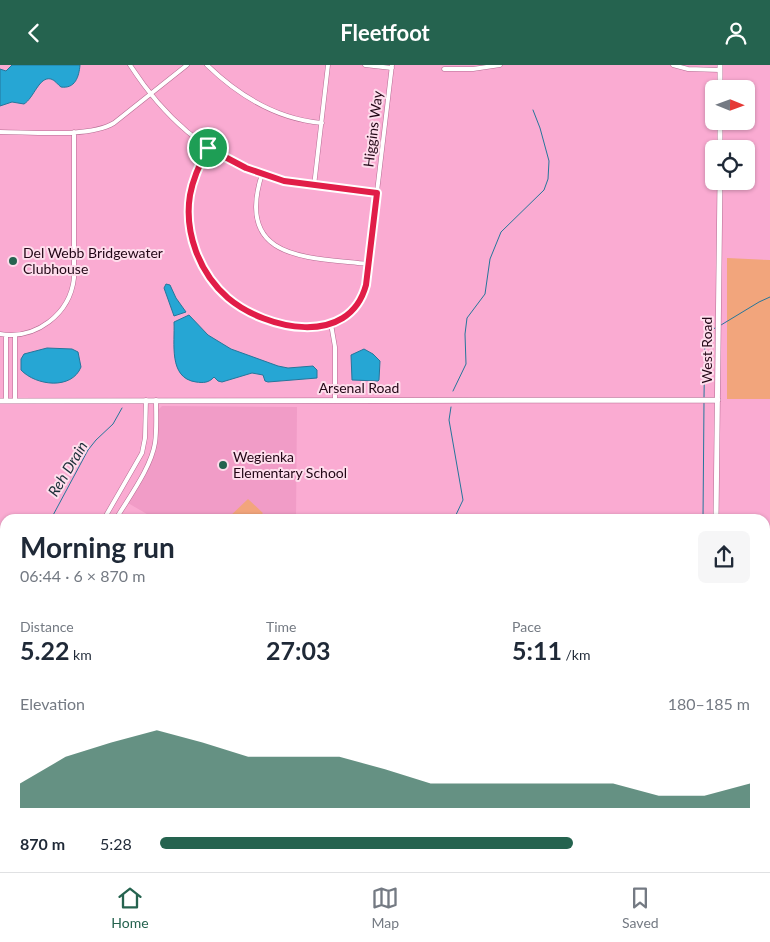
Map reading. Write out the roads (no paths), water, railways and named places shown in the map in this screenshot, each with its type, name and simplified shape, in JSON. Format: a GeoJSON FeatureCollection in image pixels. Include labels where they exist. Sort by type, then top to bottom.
{"type":"FeatureCollection","features":[{"type":"Feature","properties":{"kind":"street"},"geometry":{"type":"LineString","coordinates":[[130,65],[150,95],[177,124],[208,148],[236,164],[284,181],[377,193]]}},
{"type":"Feature","properties":{"kind":"street"},"geometry":{"type":"LineString","coordinates":[[0,132],[74,132],[94,131],[108,127],[187,65]]}},
{"type":"Feature","properties":{"kind":"street"},"geometry":{"type":"LineString","coordinates":[[207,65],[236,91],[262,106],[291,117],[322,123]]}},
{"type":"Feature","properties":{"kind":"street"},"geometry":{"type":"LineString","coordinates":[[314,186],[328,65]]}},
{"type":"Feature","properties":{"kind":"street"},"geometry":{"type":"LineString","coordinates":[[366,65],[392,67]]}},
{"type":"Feature","properties":{"kind":"street"},"geometry":{"type":"LineString","coordinates":[[444,69],[500,65]]}},
{"type":"Feature","properties":{"kind":"street"},"geometry":{"type":"LineString","coordinates":[[673,65],[688,69],[720,68]]}},
{"type":"Feature","properties":{"kind":"street","name":"Higgins Way"},"geometry":{"type":"LineString","coordinates":[[208,148],[193,182],[190,194],[189,217],[196,251],[211,279],[237,305],[266,320],[291,326],[320,327],[331,324],[349,314],[359,301],[366,285],[392,67]]}},
{"type":"Feature","properties":{"kind":"street"},"geometry":{"type":"LineString","coordinates":[[0,334],[15,335],[35,331],[51,321],[62,310],[72,289],[74,278],[74,132]]}},
{"type":"Feature","properties":{"kind":"street"},"geometry":{"type":"LineString","coordinates":[[262,174],[256,194],[255,210],[260,227],[271,243],[283,251],[296,255],[368,264]]}},
{"type":"Feature","properties":{"kind":"street","name":"West Road"},"geometry":{"type":"LineString","coordinates":[[716,514],[720,190]]}},
{"type":"Feature","properties":{"kind":"street"},"geometry":{"type":"LineString","coordinates":[[331,324],[335,347],[335,400]]}},
{"type":"Feature","properties":{"kind":"street"},"geometry":{"type":"LineString","coordinates":[[3,401],[6,335]]}},
{"type":"Feature","properties":{"kind":"street"},"geometry":{"type":"LineString","coordinates":[[15,335],[15,401]]}},
{"type":"Feature","properties":{"kind":"street"},"geometry":{"type":"LineString","coordinates":[[111,514],[108,512],[142,453],[145,438],[146,400]]}},
{"type":"Feature","properties":{"kind":"street"},"geometry":{"type":"LineString","coordinates":[[118,514],[147,466],[153,452],[156,434],[156,400]]}},
{"type":"Feature","properties":{"kind":"street","name":"Arsenal Road"},"geometry":{"type":"LineString","coordinates":[[3,401],[718,400]]}},
{"type":"Feature","properties":{"kind":"water"},"geometry":{"type":"Polygon","coordinates":[[[12,65],[80,65],[79,74],[70,86],[61,87],[51,79],[47,79],[40,84],[24,104],[12,102],[0,106],[0,69],[6,71],[12,65]]]}},
{"type":"Feature","properties":{"kind":"water"},"geometry":{"type":"Polygon","coordinates":[[[166,284],[170,285],[186,312],[174,316],[164,288],[166,284]]]}},
{"type":"Feature","properties":{"kind":"water"},"geometry":{"type":"Polygon","coordinates":[[[189,315],[208,335],[231,349],[278,366],[288,368],[313,366],[317,370],[317,378],[268,382],[265,381],[263,375],[252,373],[222,382],[214,377],[203,382],[187,379],[177,367],[174,349],[174,322],[189,315]]]}},
{"type":"Feature","properties":{"kind":"water"},"geometry":{"type":"Polygon","coordinates":[[[47,348],[72,349],[78,352],[81,367],[76,374],[70,379],[53,383],[35,380],[21,370],[21,359],[24,354],[47,348]]]}},
{"type":"Feature","properties":{"kind":"water"},"geometry":{"type":"Polygon","coordinates":[[[364,349],[380,361],[378,381],[352,380],[351,355],[364,349]]]}},
{"type":"Feature","properties":{"kind":"waterway"},"geometry":{"type":"LineString","coordinates":[[453,391],[466,364],[465,334],[467,318],[485,294],[490,259],[501,232],[544,190],[548,179],[549,161],[533,110]]}},
{"type":"Feature","properties":{"kind":"waterway"},"geometry":{"type":"LineString","coordinates":[[721,325],[770,297]]}},
{"type":"Feature","properties":{"kind":"waterway"},"geometry":{"type":"LineString","coordinates":[[704,398],[705,334],[715,328]]}},
{"type":"Feature","properties":{"kind":"waterway"},"geometry":{"type":"LineString","coordinates":[[703,514],[704,402]]}},
{"type":"Feature","properties":{"kind":"waterway"},"geometry":{"type":"LineString","coordinates":[[451,407],[449,420],[463,500],[456,514]]}},
{"type":"Feature","properties":{"kind":"waterway","name":"Reh Drain"},"geometry":{"type":"LineString","coordinates":[[54,514],[88,450],[113,424],[122,408]]}},
{"type":"Feature","properties":{"kind":"place","name":"Del Webb Bridgewater Clubhouse"},"geometry":{"type":"Point","coordinates":[13,261]}},
{"type":"Feature","properties":{"kind":"place","name":"Wegienka Elementary School"},"geometry":{"type":"Point","coordinates":[223,465]}}]}
